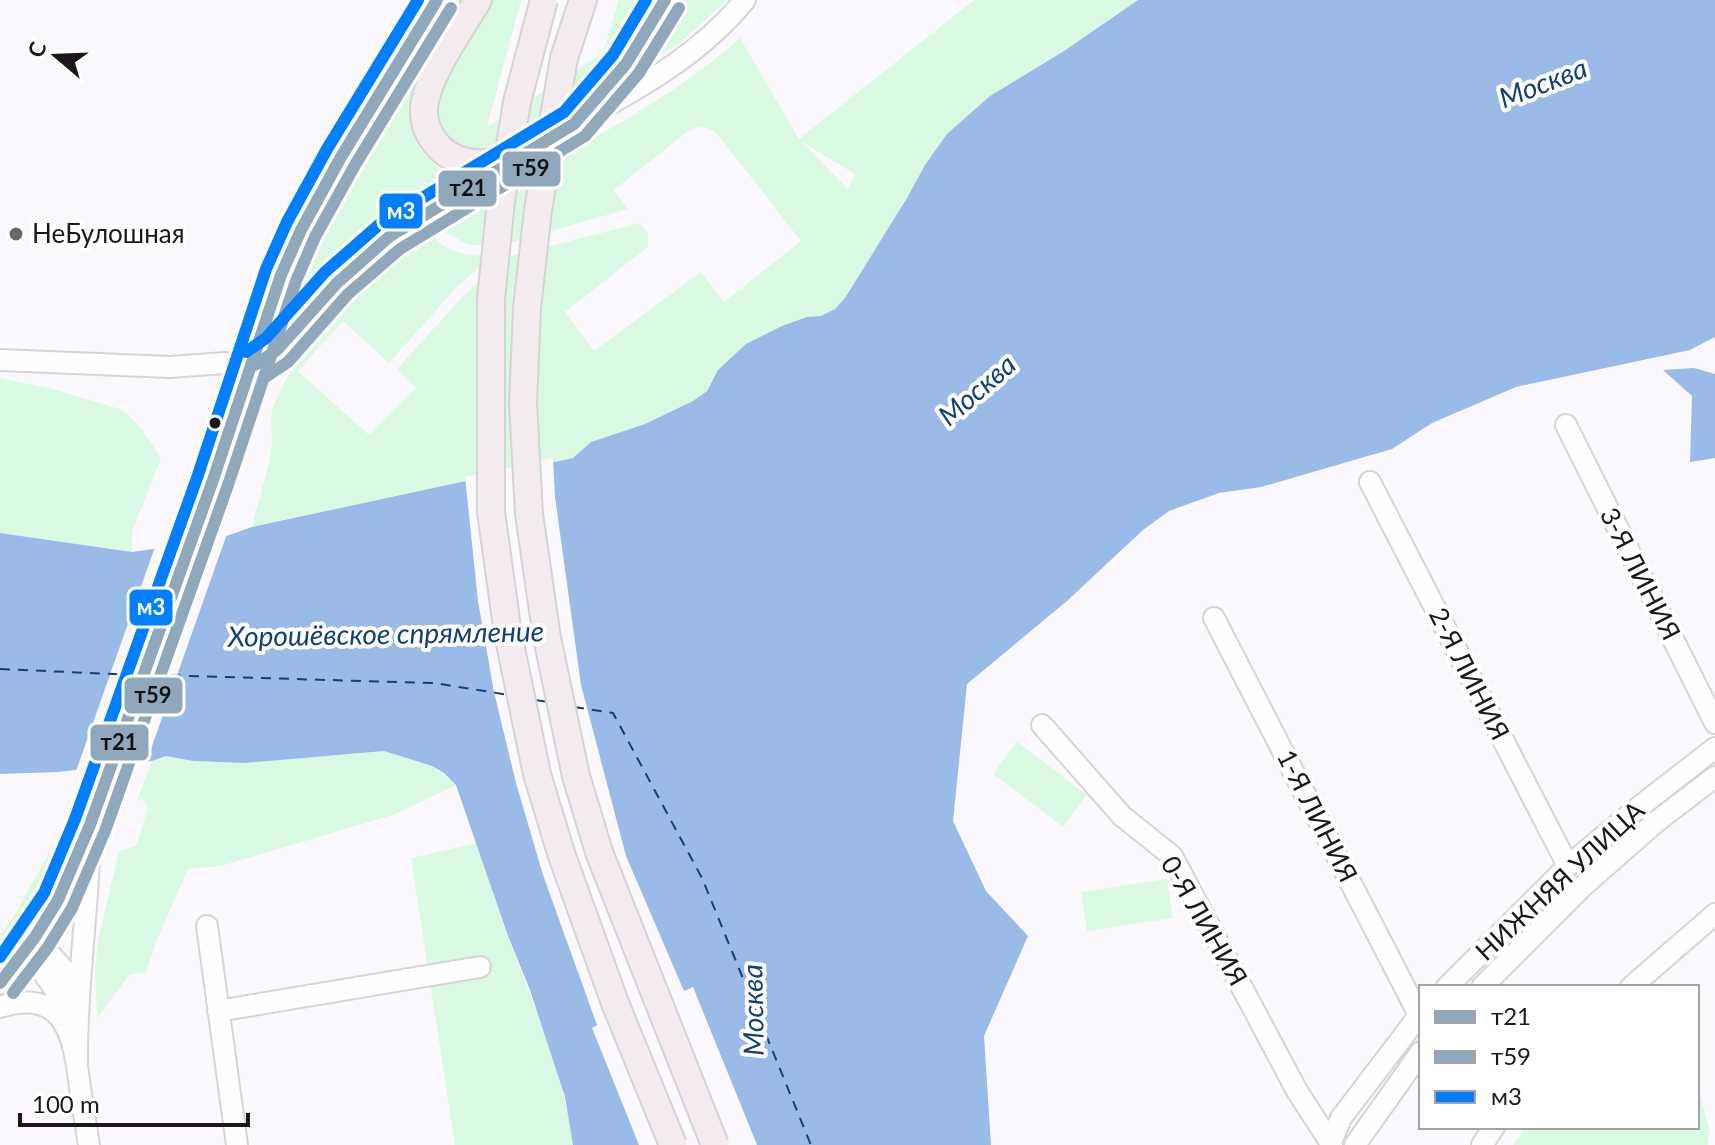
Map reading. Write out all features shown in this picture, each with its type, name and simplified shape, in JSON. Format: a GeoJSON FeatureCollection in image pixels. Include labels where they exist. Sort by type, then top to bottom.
{"type":"FeatureCollection","features":[{"type":"Feature","properties":{"kind":"main road"},"geometry":{"type":"LineString","coordinates":[[478,0],[427,93],[424,110],[426,128],[436,144],[449,156],[465,162],[484,163],[517,158],[574,124],[626,64],[665,0]]}},
{"type":"Feature","properties":{"kind":"main road"},"geometry":{"type":"LineString","coordinates":[[544,0],[517,102],[501,201],[492,285],[489,399],[491,512],[508,634],[537,774],[561,853],[615,1003],[673,1145]]}},
{"type":"Feature","properties":{"kind":"main road"},"geometry":{"type":"LineString","coordinates":[[583,0],[564,58],[538,210],[527,308],[523,403],[529,514],[547,638],[576,776],[599,852],[715,1145]]}},
{"type":"Feature","properties":{"kind":"street"},"geometry":{"type":"LineString","coordinates":[[0,983],[58,900],[92,821],[213,480],[281,275],[301,230],[377,96],[437,0]]}},
{"type":"Feature","properties":{"kind":"street"},"geometry":{"type":"LineString","coordinates":[[574,124],[645,85],[691,54],[745,0]]}},
{"type":"Feature","properties":{"kind":"street"},"geometry":{"type":"LineString","coordinates":[[0,360],[170,367],[225,363],[251,368],[277,350],[337,283],[390,236],[517,158]]}},
{"type":"Feature","properties":{"kind":"street","name":"3-Я ЛИНИЯ"},"geometry":{"type":"LineString","coordinates":[[1566,425],[1715,723]]}},
{"type":"Feature","properties":{"kind":"street","name":"2-Я ЛИНИЯ"},"geometry":{"type":"LineString","coordinates":[[1370,482],[1568,866]]}},
{"type":"Feature","properties":{"kind":"street","name":"1-Я ЛИНИЯ"},"geometry":{"type":"LineString","coordinates":[[1214,618],[1419,1012]]}},
{"type":"Feature","properties":{"kind":"street","name":"0-Я ЛИНИЯ"},"geometry":{"type":"LineString","coordinates":[[1042,725],[1122,816],[1172,856],[1297,1091],[1331,1144]]}},
{"type":"Feature","properties":{"kind":"street","name":"НИЖНЯЯ УЛИЦА"},"geometry":{"type":"LineString","coordinates":[[1449,985],[1568,866],[1715,748]]}},
{"type":"Feature","properties":{"kind":"street"},"geometry":{"type":"LineString","coordinates":[[1484,985],[1582,887],[1656,822],[1715,777]]}},
{"type":"Feature","properties":{"kind":"street"},"geometry":{"type":"LineString","coordinates":[[89,1145],[73,1028],[88,892],[92,821]]}},
{"type":"Feature","properties":{"kind":"street"},"geometry":{"type":"LineString","coordinates":[[1633,985],[1715,914]]}},
{"type":"Feature","properties":{"kind":"street"},"geometry":{"type":"LineString","coordinates":[[207,926],[237,1145]]}},
{"type":"Feature","properties":{"kind":"street"},"geometry":{"type":"LineString","coordinates":[[29,945],[58,993],[73,1028]]}},
{"type":"Feature","properties":{"kind":"street"},"geometry":{"type":"LineString","coordinates":[[218,1011],[480,967]]}},
{"type":"Feature","properties":{"kind":"street"},"geometry":{"type":"LineString","coordinates":[[0,1007],[21,1001],[37,1003],[73,1028]]}},
{"type":"Feature","properties":{"kind":"street"},"geometry":{"type":"LineString","coordinates":[[1331,1144],[1341,1118],[1419,1015]]}},
{"type":"Feature","properties":{"kind":"street"},"geometry":{"type":"LineString","coordinates":[[1355,1145],[1419,1055]]}},
{"type":"Feature","properties":{"kind":"green space"},"geometry":{"type":"Polygon","coordinates":[[[456,0],[463,0],[418,76],[410,107],[411,123],[421,150],[444,171],[460,177],[417,201],[360,240],[292,307],[288,302],[293,284],[353,165],[456,0]]]}},
{"type":"Feature","properties":{"kind":"green space"},"geometry":{"type":"Polygon","coordinates":[[[490,0],[521,0],[487,127],[603,53],[619,0],[651,0],[631,35],[590,88],[485,153],[467,154],[434,126],[434,96],[490,0]]]}},
{"type":"Feature","properties":{"kind":"green space"},"geometry":{"type":"Polygon","coordinates":[[[678,0],[727,0],[680,43],[636,70],[678,0]]]}},
{"type":"Feature","properties":{"kind":"green space"},"geometry":{"type":"Polygon","coordinates":[[[974,0],[1138,0],[1064,51],[990,96],[925,165],[845,298],[835,309],[821,316],[807,317],[718,370],[707,390],[693,401],[645,424],[591,442],[573,458],[252,527],[271,454],[272,411],[286,380],[301,355],[338,308],[406,249],[430,232],[450,249],[492,256],[456,288],[389,363],[343,321],[298,371],[369,435],[416,388],[397,369],[462,297],[507,257],[640,223],[648,234],[648,247],[565,312],[594,351],[701,272],[724,302],[801,241],[717,134],[702,127],[687,132],[614,190],[628,209],[503,245],[469,245],[443,231],[440,226],[632,116],[706,66],[740,38],[799,139],[974,0]],[[802,142],[847,188],[855,174],[802,142]]]}},
{"type":"Feature","properties":{"kind":"green space"},"geometry":{"type":"Polygon","coordinates":[[[0,378],[49,388],[123,410],[142,429],[161,458],[132,532],[132,552],[0,533],[0,378]]]}},
{"type":"Feature","properties":{"kind":"green space"},"geometry":{"type":"Polygon","coordinates":[[[1017,742],[1087,795],[1063,827],[993,774],[1017,742]]]}},
{"type":"Feature","properties":{"kind":"green space"},"geometry":{"type":"Polygon","coordinates":[[[384,751],[432,766],[456,785],[396,814],[221,866],[188,869],[146,973],[130,974],[97,1018],[95,969],[98,941],[119,851],[136,846],[148,808],[142,799],[137,800],[152,761],[166,756],[193,761],[244,763],[384,751]]]}},
{"type":"Feature","properties":{"kind":"green space"},"geometry":{"type":"Polygon","coordinates":[[[477,843],[555,1066],[573,1145],[455,1145],[411,858],[477,843]]]}},
{"type":"Feature","properties":{"kind":"green space"},"geometry":{"type":"Polygon","coordinates":[[[61,847],[28,909],[0,946],[0,934],[13,918],[48,855],[61,847]]]}},
{"type":"Feature","properties":{"kind":"green space"},"geometry":{"type":"Polygon","coordinates":[[[1167,879],[1173,918],[1087,931],[1081,892],[1167,879]]]}},
{"type":"Feature","properties":{"kind":"green space"},"geometry":{"type":"Polygon","coordinates":[[[1699,1091],[1709,1129],[1708,1145],[1513,1145],[1525,1129],[1699,1129],[1699,1091]]]}},
{"type":"Feature","properties":{"kind":"water"},"geometry":{"type":"Polygon","coordinates":[[[1138,0],[1715,0],[1715,337],[1690,350],[1516,387],[1432,423],[1392,449],[1261,487],[1219,493],[1169,511],[1143,530],[1067,601],[967,684],[953,821],[986,891],[1028,936],[984,1036],[991,1145],[573,1145],[565,1097],[456,785],[432,766],[384,751],[244,763],[193,761],[166,756],[152,761],[58,772],[0,774],[0,533],[132,552],[215,540],[252,527],[573,458],[591,442],[645,424],[693,401],[707,391],[718,370],[746,344],[782,326],[835,309],[845,298],[947,134],[990,96],[1064,51],[1138,0]]]}},
{"type":"Feature","properties":{"kind":"water"},"geometry":{"type":"Polygon","coordinates":[[[1694,368],[1715,374],[1715,458],[1690,462],[1692,396],[1663,370],[1694,368]]]}},
{"type":"Feature","properties":{"kind":"pier"},"geometry":{"type":"Polygon","coordinates":[[[553,458],[555,497],[581,685],[626,856],[684,991],[693,987],[757,1145],[639,1145],[592,1028],[597,1025],[543,875],[494,692],[478,601],[465,477],[553,458]]]}},
{"type":"Feature","properties":{"kind":"pier"},"geometry":{"type":"Polygon","coordinates":[[[228,531],[145,766],[75,774],[156,544],[215,536],[228,531]]]}},
{"type":"Feature","properties":{"kind":"ferry route"},"geometry":{"type":"LineString","coordinates":[[0,669],[134,675]]}},
{"type":"Feature","properties":{"kind":"ferry route"},"geometry":{"type":"LineString","coordinates":[[153,675],[434,683],[509,695]]}},
{"type":"Feature","properties":{"kind":"ferry route"},"geometry":{"type":"LineString","coordinates":[[535,700],[548,702]]}},
{"type":"Feature","properties":{"kind":"ferry route"},"geometry":{"type":"LineString","coordinates":[[574,707],[613,713],[702,878],[811,1145]]}},
{"type":"Feature","properties":{"kind":"transit line","name":"м3"},"geometry":{"type":"LineString","coordinates":[[0,957],[44,893],[75,819],[198,475],[266,269],[287,222],[327,149],[418,0]]}},
{"type":"Feature","properties":{"kind":"transit line","name":"т21"},"geometry":{"type":"LineString","coordinates":[[0,983],[58,900],[90,825],[213,480],[281,275],[301,230],[341,157],[437,0]]}},
{"type":"Feature","properties":{"kind":"transit line","name":"м3"},"geometry":{"type":"LineString","coordinates":[[246,352],[266,338],[325,272],[381,223],[564,112],[613,55],[646,0]]}},
{"type":"Feature","properties":{"kind":"transit line","name":"т21"},"geometry":{"type":"LineString","coordinates":[[255,365],[277,350],[337,283],[390,236],[574,124],[626,64],[665,0]]}},
{"type":"Feature","properties":{"kind":"transit line","name":"т59"},"geometry":{"type":"LineString","coordinates":[[13,993],[48,947],[72,908],[105,831],[228,485],[296,281],[315,237],[451,8]]}},
{"type":"Feature","properties":{"kind":"transit line","name":"т59"},"geometry":{"type":"LineString","coordinates":[[264,378],[288,362],[348,294],[400,249],[585,136],[639,73],[679,8]]}},
{"type":"Feature","properties":{"kind":"place","name":"НеБулошная"},"geometry":{"type":"Point","coordinates":[16,234]}},
{"type":"Feature","properties":{"kind":"water label","name":"Москва"},"geometry":{"type":"Point","coordinates":[1543,83]}},
{"type":"Feature","properties":{"kind":"water label","name":"Москва"},"geometry":{"type":"Point","coordinates":[977,390]}},
{"type":"Feature","properties":{"kind":"water label","name":"Хорошёвское спрямление"},"geometry":{"type":"Point","coordinates":[386,634]}},
{"type":"Feature","properties":{"kind":"water label","name":"Москва"},"geometry":{"type":"Point","coordinates":[753,1010]}}]}
